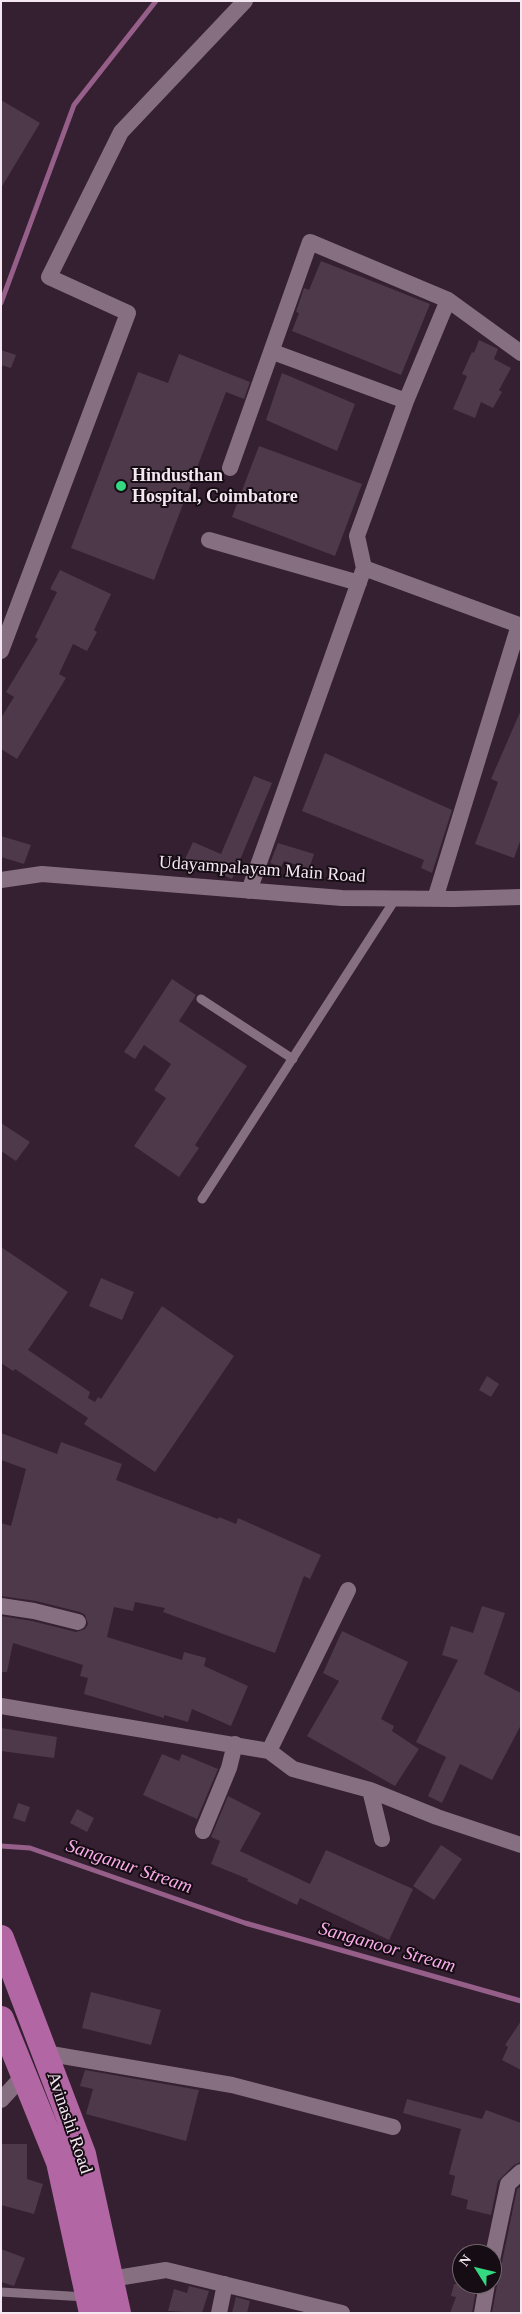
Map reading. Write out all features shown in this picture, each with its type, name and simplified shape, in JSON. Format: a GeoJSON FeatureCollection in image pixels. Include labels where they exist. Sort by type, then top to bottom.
{"type":"FeatureCollection","features":[{"type":"Feature","properties":{"kind":"main road","name":"Avinashi Road"},"geometry":{"type":"LineString","coordinates":[[1,1938],[83,2154],[118,2313]]}},
{"type":"Feature","properties":{"kind":"main road","name":"Avinashi Road"},"geometry":{"type":"LineString","coordinates":[[1,2019],[59,2162],[91,2305]]}},
{"type":"Feature","properties":{"kind":"main road"},"geometry":{"type":"LineString","coordinates":[[48,2134],[73,2126]]}},
{"type":"Feature","properties":{"kind":"main road"},"geometry":{"type":"LineString","coordinates":[[73,2227],[98,2219]]}},
{"type":"Feature","properties":{"kind":"street"},"geometry":{"type":"LineString","coordinates":[[1,651],[128,313],[49,277],[121,132],[245,1]]}},
{"type":"Feature","properties":{"kind":"street"},"geometry":{"type":"LineString","coordinates":[[230,468],[273,352],[310,242],[448,300],[521,353]]}},
{"type":"Feature","properties":{"kind":"street"},"geometry":{"type":"LineString","coordinates":[[249,891],[361,576],[357,536],[406,402],[448,300]]}},
{"type":"Feature","properties":{"kind":"street"},"geometry":{"type":"LineString","coordinates":[[273,352],[406,402]]}},
{"type":"Feature","properties":{"kind":"street"},"geometry":{"type":"LineString","coordinates":[[209,540],[361,576],[520,623],[435,899]]}},
{"type":"Feature","properties":{"kind":"street","name":"Udayampalayam Main Road"},"geometry":{"type":"LineString","coordinates":[[1,880],[42,874],[342,898],[435,899],[521,897]]}},
{"type":"Feature","properties":{"kind":"street"},"geometry":{"type":"LineString","coordinates":[[269,1751],[348,1590]]}},
{"type":"Feature","properties":{"kind":"street"},"geometry":{"type":"LineString","coordinates":[[1,1606],[34,1611],[78,1622]]}},
{"type":"Feature","properties":{"kind":"street"},"geometry":{"type":"LineString","coordinates":[[1,1706],[269,1751],[293,1769],[370,1790],[437,1818],[521,1845]]}},
{"type":"Feature","properties":{"kind":"street"},"geometry":{"type":"LineString","coordinates":[[203,1831],[229,1768],[235,1744]]}},
{"type":"Feature","properties":{"kind":"street"},"geometry":{"type":"LineString","coordinates":[[370,1790],[382,1839]]}},
{"type":"Feature","properties":{"kind":"street"},"geometry":{"type":"LineString","coordinates":[[45,2053],[232,2085],[394,2127]]}},
{"type":"Feature","properties":{"kind":"street"},"geometry":{"type":"LineString","coordinates":[[1,2100],[24,2075]]}},
{"type":"Feature","properties":{"kind":"street"},"geometry":{"type":"LineString","coordinates":[[495,2244],[508,2184],[521,2172]]}},
{"type":"Feature","properties":{"kind":"street"},"geometry":{"type":"LineString","coordinates":[[111,2279],[166,2270],[342,2313]]}},
{"type":"Feature","properties":{"kind":"street"},"geometry":{"type":"LineString","coordinates":[[219,2313],[225,2284]]}},
{"type":"Feature","properties":{"kind":"street"},"geometry":{"type":"LineString","coordinates":[[482,2313],[486,2294]]}},
{"type":"Feature","properties":{"kind":"lane"},"geometry":{"type":"LineString","coordinates":[[202,1198],[396,898]]}},
{"type":"Feature","properties":{"kind":"lane"},"geometry":{"type":"LineString","coordinates":[[201,999],[293,1059]]}},
{"type":"Feature","properties":{"kind":"lane"},"geometry":{"type":"LineString","coordinates":[[1,2292],[91,2305]]}},
{"type":"Feature","properties":{"kind":"building"},"geometry":{"type":"Polygon","coordinates":[[[1,100],[40,123],[1,188],[1,100]]]}},
{"type":"Feature","properties":{"kind":"building"},"geometry":{"type":"Polygon","coordinates":[[[321,261],[430,304],[401,375],[292,331],[299,313],[296,312],[304,288],[309,290],[321,261]]]}},
{"type":"Feature","properties":{"kind":"building"},"geometry":{"type":"Polygon","coordinates":[[[479,340],[498,349],[494,359],[511,368],[499,390],[502,392],[493,408],[481,402],[475,418],[453,409],[467,376],[462,374],[479,340]]]}},
{"type":"Feature","properties":{"kind":"building"},"geometry":{"type":"Polygon","coordinates":[[[1,350],[16,355],[11,368],[1,365],[1,350]]]}},
{"type":"Feature","properties":{"kind":"building"},"geometry":{"type":"Polygon","coordinates":[[[179,354],[250,382],[244,399],[226,392],[154,580],[71,548],[138,372],[168,383],[179,354]]]}},
{"type":"Feature","properties":{"kind":"building"},"geometry":{"type":"Polygon","coordinates":[[[282,373],[355,404],[337,451],[266,420],[282,373]]]}},
{"type":"Feature","properties":{"kind":"building"},"geometry":{"type":"Polygon","coordinates":[[[259,446],[362,484],[335,556],[232,517],[259,446]]]}},
{"type":"Feature","properties":{"kind":"building"},"geometry":{"type":"Polygon","coordinates":[[[60,570],[111,594],[94,630],[97,632],[87,651],[73,644],[59,674],[66,678],[17,759],[1,749],[1,718],[14,697],[6,692],[38,639],[35,637],[57,592],[50,589],[60,570]]]}},
{"type":"Feature","properties":{"kind":"building"},"geometry":{"type":"Polygon","coordinates":[[[521,710],[521,839],[514,858],[475,844],[498,782],[491,779],[521,710]]]}},
{"type":"Feature","properties":{"kind":"building"},"geometry":{"type":"Polygon","coordinates":[[[325,753],[452,810],[432,873],[421,868],[424,860],[302,811],[325,753]]]}},
{"type":"Feature","properties":{"kind":"building"},"geometry":{"type":"Polygon","coordinates":[[[254,776],[272,783],[232,879],[185,859],[193,842],[221,854],[254,776]]]}},
{"type":"Feature","properties":{"kind":"building"},"geometry":{"type":"Polygon","coordinates":[[[1,836],[31,845],[24,864],[1,857],[1,836]]]}},
{"type":"Feature","properties":{"kind":"building"},"geometry":{"type":"Polygon","coordinates":[[[278,843],[314,854],[309,869],[284,861],[281,867],[270,863],[278,843]]]}},
{"type":"Feature","properties":{"kind":"building"},"geometry":{"type":"Polygon","coordinates":[[[172,979],[196,995],[179,1021],[247,1066],[195,1145],[199,1148],[179,1177],[134,1146],[166,1098],[154,1090],[171,1064],[144,1045],[135,1059],[124,1052],[172,979]]]}},
{"type":"Feature","properties":{"kind":"building"},"geometry":{"type":"Polygon","coordinates":[[[1,1123],[30,1142],[16,1161],[1,1151],[1,1123]]]}},
{"type":"Feature","properties":{"kind":"building"},"geometry":{"type":"Polygon","coordinates":[[[1,1247],[68,1292],[28,1350],[90,1392],[88,1398],[95,1402],[98,1397],[101,1399],[162,1306],[234,1356],[155,1472],[84,1424],[88,1418],[15,1369],[13,1371],[1,1363],[1,1247]]]}},
{"type":"Feature","properties":{"kind":"building"},"geometry":{"type":"Polygon","coordinates":[[[101,1278],[134,1292],[122,1320],[89,1306],[101,1278]]]}},
{"type":"Feature","properties":{"kind":"building"},"geometry":{"type":"Polygon","coordinates":[[[487,1376],[499,1384],[491,1397],[479,1390],[487,1376]]]}},
{"type":"Feature","properties":{"kind":"building"},"geometry":{"type":"Polygon","coordinates":[[[1,1433],[57,1454],[61,1442],[122,1464],[116,1480],[218,1519],[219,1517],[236,1524],[238,1518],[321,1555],[310,1579],[304,1576],[275,1653],[163,1612],[165,1608],[135,1602],[133,1611],[114,1607],[107,1637],[182,1660],[184,1652],[206,1658],[204,1666],[248,1686],[231,1726],[192,1709],[188,1722],[164,1715],[164,1718],[84,1694],[88,1678],[80,1676],[83,1665],[13,1643],[7,1672],[1,1672],[1,1616],[32,1621],[76,1632],[85,1629],[88,1624],[85,1615],[80,1612],[36,1601],[1,1596],[1,1523],[11,1526],[26,1469],[1,1460],[1,1433]]]}},
{"type":"Feature","properties":{"kind":"building"},"geometry":{"type":"Polygon","coordinates":[[[482,1606],[505,1613],[484,1674],[521,1693],[521,1725],[492,1780],[460,1764],[442,1803],[428,1796],[446,1757],[416,1742],[458,1660],[442,1655],[451,1626],[473,1633],[482,1606]]]}},
{"type":"Feature","properties":{"kind":"building"},"geometry":{"type":"Polygon","coordinates":[[[342,1631],[408,1662],[381,1719],[394,1726],[392,1731],[419,1749],[395,1786],[307,1736],[339,1681],[323,1673],[342,1631]]]}},
{"type":"Feature","properties":{"kind":"building"},"geometry":{"type":"Polygon","coordinates":[[[1,1728],[57,1737],[54,1758],[1,1751],[1,1728]]]}},
{"type":"Feature","properties":{"kind":"building"},"geometry":{"type":"Polygon","coordinates":[[[162,1754],[179,1761],[182,1754],[218,1769],[197,1819],[143,1795],[162,1754]]]}},
{"type":"Feature","properties":{"kind":"building"},"geometry":{"type":"Polygon","coordinates":[[[228,1796],[261,1813],[240,1851],[310,1884],[326,1850],[413,1889],[389,1940],[300,1898],[297,1905],[247,1881],[248,1879],[211,1864],[220,1841],[211,1837],[228,1796]]]}},
{"type":"Feature","properties":{"kind":"building"},"geometry":{"type":"Polygon","coordinates":[[[18,1803],[30,1807],[25,1822],[13,1818],[18,1803]]]}},
{"type":"Feature","properties":{"kind":"building"},"geometry":{"type":"Polygon","coordinates":[[[77,1809],[94,1818],[87,1832],[70,1823],[77,1809]]]}},
{"type":"Feature","properties":{"kind":"building"},"geometry":{"type":"Polygon","coordinates":[[[441,1845],[462,1859],[434,1900],[413,1886],[441,1845]]]}},
{"type":"Feature","properties":{"kind":"building"},"geometry":{"type":"Polygon","coordinates":[[[91,1992],[161,2010],[151,2045],[82,2028],[91,1992]]]}},
{"type":"Feature","properties":{"kind":"building"},"geometry":{"type":"Polygon","coordinates":[[[521,2021],[521,2070],[502,2060],[508,2047],[505,2045],[521,2021]]]}},
{"type":"Feature","properties":{"kind":"building"},"geometry":{"type":"Polygon","coordinates":[[[85,2070],[199,2090],[186,2141],[86,2114],[93,2089],[80,2086],[85,2070]]]}},
{"type":"Feature","properties":{"kind":"building"},"geometry":{"type":"Polygon","coordinates":[[[407,2099],[482,2119],[486,2110],[521,2123],[521,2162],[514,2165],[498,2181],[491,2215],[466,2209],[468,2200],[451,2195],[455,2176],[449,2174],[461,2129],[403,2113],[407,2099]]]}},
{"type":"Feature","properties":{"kind":"building"},"geometry":{"type":"Polygon","coordinates":[[[1,2144],[27,2144],[27,2179],[43,2184],[34,2214],[1,2205],[1,2144]]]}},
{"type":"Feature","properties":{"kind":"building"},"geometry":{"type":"Polygon","coordinates":[[[521,2186],[521,2313],[492,2313],[495,2294],[502,2294],[502,2262],[517,2189],[521,2186]]]}},
{"type":"Feature","properties":{"kind":"building"},"geometry":{"type":"Polygon","coordinates":[[[1,2249],[25,2258],[14,2286],[1,2282],[1,2249]]]}},
{"type":"Feature","properties":{"kind":"building"},"geometry":{"type":"Polygon","coordinates":[[[189,2286],[209,2291],[202,2313],[168,2311],[174,2289],[187,2293],[189,2286]]]}},
{"type":"Feature","properties":{"kind":"building"},"geometry":{"type":"Polygon","coordinates":[[[452,2292],[452,2294],[475,2294],[472,2313],[450,2313],[456,2297],[451,2296],[452,2292]]]}},
{"type":"Feature","properties":{"kind":"building"},"geometry":{"type":"Polygon","coordinates":[[[236,2297],[250,2301],[247,2313],[232,2313],[236,2297]]]}},
{"type":"Feature","properties":{"kind":"waterway"},"geometry":{"type":"LineString","coordinates":[[1,303],[74,105],[156,1]]}},
{"type":"Feature","properties":{"kind":"waterway","name":"Sanganoor Stream"},"geometry":{"type":"LineString","coordinates":[[1,1846],[30,1848],[245,1923],[521,2001]]}},
{"type":"Feature","properties":{"kind":"place","name":"Hindusthan Hospital, Coimbatore"},"geometry":{"type":"Point","coordinates":[121,486]}},
{"type":"Feature","properties":{"kind":"water label","name":"Sanganur Stream"},"geometry":{"type":"Point","coordinates":[129,1867]}}]}
